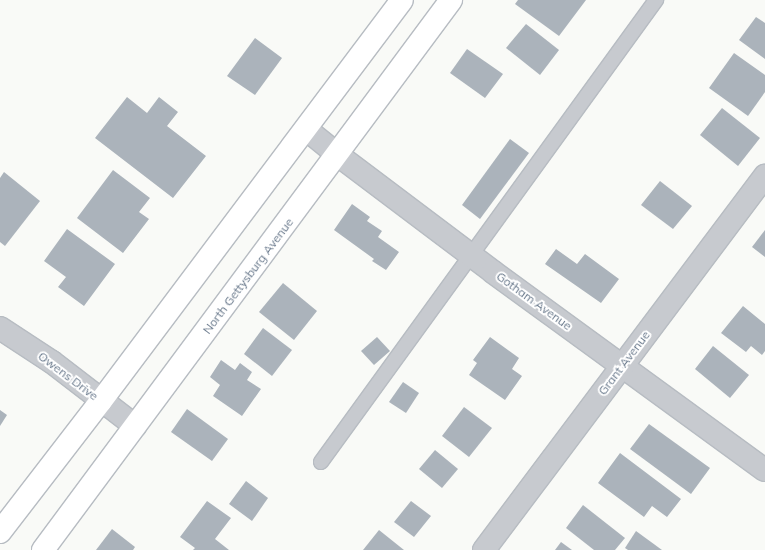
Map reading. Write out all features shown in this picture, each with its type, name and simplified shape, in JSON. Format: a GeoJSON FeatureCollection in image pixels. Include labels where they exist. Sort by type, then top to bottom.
{"type":"FeatureCollection","features":[{"type":"Feature","properties":{"kind":"main road"},"geometry":{"type":"LineString","coordinates":[[0,532],[101,401],[402,0]]}},
{"type":"Feature","properties":{"kind":"main road","name":"North Gettysburg Avenue"},"geometry":{"type":"LineString","coordinates":[[43,550],[338,155],[451,0]]}},
{"type":"Feature","properties":{"kind":"street","name":"Gotham Avenue"},"geometry":{"type":"LineString","coordinates":[[306,129],[338,155],[470,254],[765,470]]}},
{"type":"Feature","properties":{"kind":"street","name":"Grant Avenue"},"geometry":{"type":"LineString","coordinates":[[484,550],[765,176]]}},
{"type":"Feature","properties":{"kind":"street","name":"Owens Drive"},"geometry":{"type":"LineString","coordinates":[[0,328],[52,362],[135,426]]}},
{"type":"Feature","properties":{"kind":"lane"},"geometry":{"type":"LineString","coordinates":[[321,462],[470,254],[656,0]]}},
{"type":"Feature","properties":{"kind":"building"},"geometry":{"type":"Polygon","coordinates":[[[518,0],[586,0],[559,36],[515,4],[518,0]]]}},
{"type":"Feature","properties":{"kind":"building"},"geometry":{"type":"Polygon","coordinates":[[[756,17],[765,23],[765,59],[739,40],[756,17]]]}},
{"type":"Feature","properties":{"kind":"building"},"geometry":{"type":"Polygon","coordinates":[[[526,24],[559,50],[540,75],[506,48],[526,24]]]}},
{"type":"Feature","properties":{"kind":"building"},"geometry":{"type":"Polygon","coordinates":[[[255,38],[282,58],[255,95],[227,76],[255,38]]]}},
{"type":"Feature","properties":{"kind":"building"},"geometry":{"type":"Polygon","coordinates":[[[467,49],[503,74],[485,98],[450,73],[467,49]]]}},
{"type":"Feature","properties":{"kind":"building"},"geometry":{"type":"Polygon","coordinates":[[[734,53],[765,75],[765,92],[748,116],[709,88],[734,53]]]}},
{"type":"Feature","properties":{"kind":"building"},"geometry":{"type":"Polygon","coordinates":[[[127,97],[147,113],[159,97],[178,112],[167,126],[206,156],[173,198],[95,138],[127,97]]]}},
{"type":"Feature","properties":{"kind":"building"},"geometry":{"type":"Polygon","coordinates":[[[722,108],[760,138],[738,166],[700,135],[722,108]]]}},
{"type":"Feature","properties":{"kind":"building"},"geometry":{"type":"Polygon","coordinates":[[[510,139],[529,153],[480,219],[462,205],[510,139]]]}},
{"type":"Feature","properties":{"kind":"building"},"geometry":{"type":"Polygon","coordinates":[[[113,170],[150,198],[139,212],[149,219],[123,253],[77,218],[113,170]]]}},
{"type":"Feature","properties":{"kind":"building"},"geometry":{"type":"Polygon","coordinates":[[[4,172],[40,201],[5,246],[0,242],[0,178],[4,172]]]}},
{"type":"Feature","properties":{"kind":"building"},"geometry":{"type":"Polygon","coordinates":[[[660,181],[692,206],[673,229],[641,205],[660,181]]]}},
{"type":"Feature","properties":{"kind":"building"},"geometry":{"type":"Polygon","coordinates":[[[352,204],[370,217],[367,221],[382,231],[378,237],[399,252],[386,270],[372,261],[374,259],[334,230],[352,204]]]}},
{"type":"Feature","properties":{"kind":"building"},"geometry":{"type":"Polygon","coordinates":[[[67,229],[115,264],[84,306],[58,287],[66,277],[44,261],[67,229]]]}},
{"type":"Feature","properties":{"kind":"building"},"geometry":{"type":"Polygon","coordinates":[[[765,230],[765,257],[752,247],[765,230]]]}},
{"type":"Feature","properties":{"kind":"building"},"geometry":{"type":"Polygon","coordinates":[[[556,249],[577,264],[585,254],[619,279],[601,303],[545,264],[556,249]]]}},
{"type":"Feature","properties":{"kind":"building"},"geometry":{"type":"Polygon","coordinates":[[[283,283],[317,311],[294,340],[259,312],[283,283]]]}},
{"type":"Feature","properties":{"kind":"building"},"geometry":{"type":"Polygon","coordinates":[[[743,306],[765,324],[765,351],[762,355],[751,346],[746,352],[721,333],[743,306]]]}},
{"type":"Feature","properties":{"kind":"building"},"geometry":{"type":"Polygon","coordinates":[[[263,328],[292,350],[272,376],[244,354],[263,328]]]}},
{"type":"Feature","properties":{"kind":"building"},"geometry":{"type":"Polygon","coordinates":[[[377,337],[390,351],[374,365],[361,351],[377,337]]]}},
{"type":"Feature","properties":{"kind":"building"},"geometry":{"type":"Polygon","coordinates":[[[490,337],[519,358],[512,369],[522,376],[505,400],[469,375],[477,363],[473,360],[490,337]]]}},
{"type":"Feature","properties":{"kind":"building"},"geometry":{"type":"Polygon","coordinates":[[[713,346],[749,375],[730,398],[695,369],[713,346]]]}},
{"type":"Feature","properties":{"kind":"building"},"geometry":{"type":"Polygon","coordinates":[[[221,360],[235,370],[240,363],[252,372],[247,380],[261,389],[242,416],[213,396],[220,385],[210,377],[221,360]]]}},
{"type":"Feature","properties":{"kind":"building"},"geometry":{"type":"Polygon","coordinates":[[[403,382],[419,393],[406,413],[389,402],[403,382]]]}},
{"type":"Feature","properties":{"kind":"building"},"geometry":{"type":"Polygon","coordinates":[[[464,407],[492,428],[469,457],[442,436],[464,407]]]}},
{"type":"Feature","properties":{"kind":"building"},"geometry":{"type":"Polygon","coordinates":[[[187,409],[228,439],[212,461],[171,432],[187,409]]]}},
{"type":"Feature","properties":{"kind":"building"},"geometry":{"type":"Polygon","coordinates":[[[0,410],[7,415],[0,426],[0,410]]]}},
{"type":"Feature","properties":{"kind":"building"},"geometry":{"type":"Polygon","coordinates":[[[649,424],[710,468],[691,494],[630,449],[649,424]]]}},
{"type":"Feature","properties":{"kind":"building"},"geometry":{"type":"Polygon","coordinates":[[[435,450],[458,469],[442,488],[419,469],[435,450]]]}},
{"type":"Feature","properties":{"kind":"building"},"geometry":{"type":"Polygon","coordinates":[[[620,453],[681,499],[667,517],[652,506],[644,517],[598,483],[620,453]]]}},
{"type":"Feature","properties":{"kind":"building"},"geometry":{"type":"Polygon","coordinates":[[[246,481],[268,498],[252,521],[229,504],[246,481]]]}},
{"type":"Feature","properties":{"kind":"building"},"geometry":{"type":"Polygon","coordinates":[[[207,501],[231,518],[215,539],[229,550],[193,550],[195,548],[180,537],[207,501]]]}},
{"type":"Feature","properties":{"kind":"building"},"geometry":{"type":"Polygon","coordinates":[[[411,501],[431,516],[414,537],[394,522],[411,501]]]}},
{"type":"Feature","properties":{"kind":"building"},"geometry":{"type":"Polygon","coordinates":[[[583,505],[625,538],[615,550],[594,550],[566,528],[583,505]]]}},
{"type":"Feature","properties":{"kind":"building"},"geometry":{"type":"Polygon","coordinates":[[[112,529],[135,547],[133,550],[96,550],[112,529]]]}},
{"type":"Feature","properties":{"kind":"building"},"geometry":{"type":"Polygon","coordinates":[[[379,530],[404,550],[363,550],[379,530]]]}},
{"type":"Feature","properties":{"kind":"building"},"geometry":{"type":"Polygon","coordinates":[[[636,531],[662,550],[628,550],[625,548],[636,531]]]}},
{"type":"Feature","properties":{"kind":"building"},"geometry":{"type":"Polygon","coordinates":[[[561,542],[572,550],[555,550],[561,542]]]}}]}
